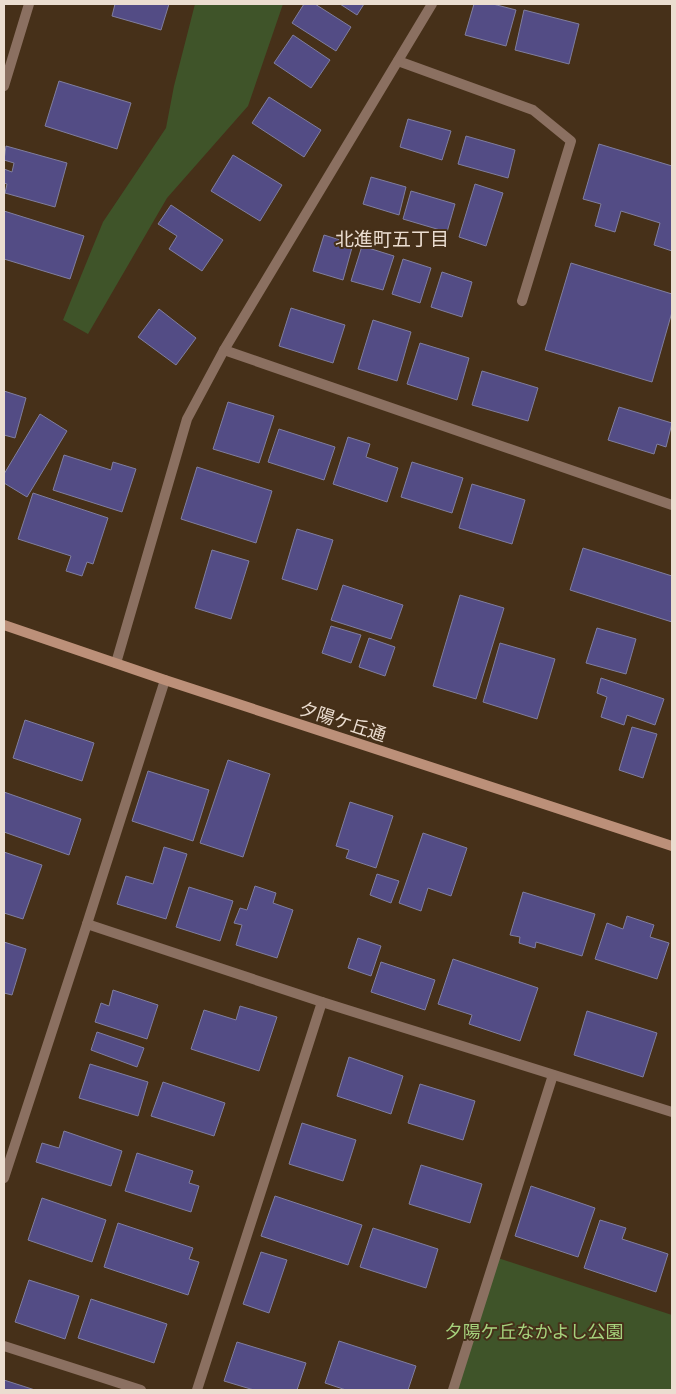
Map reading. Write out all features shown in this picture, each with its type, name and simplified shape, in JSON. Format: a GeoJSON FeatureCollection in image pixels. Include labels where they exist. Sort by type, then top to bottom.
{"type":"FeatureCollection","features":[{"type":"Feature","properties":{"kind":"street"},"geometry":{"type":"LineString","coordinates":[[4,86],[28,4]]}},
{"type":"Feature","properties":{"kind":"street"},"geometry":{"type":"LineString","coordinates":[[116,663],[187,419],[224,350],[432,4]]}},
{"type":"Feature","properties":{"kind":"street"},"geometry":{"type":"LineString","coordinates":[[398,61],[533,110],[571,141],[522,301]]}},
{"type":"Feature","properties":{"kind":"street"},"geometry":{"type":"LineString","coordinates":[[224,350],[672,506]]}},
{"type":"Feature","properties":{"kind":"street","name":"夕陽ケ丘通"},"geometry":{"type":"LineString","coordinates":[[4,625],[165,680],[672,846]]}},
{"type":"Feature","properties":{"kind":"street"},"geometry":{"type":"LineString","coordinates":[[4,1178],[165,680]]}},
{"type":"Feature","properties":{"kind":"street"},"geometry":{"type":"LineString","coordinates":[[87,924],[322,1002],[672,1112]]}},
{"type":"Feature","properties":{"kind":"street"},"geometry":{"type":"LineString","coordinates":[[197,1390],[322,1002]]}},
{"type":"Feature","properties":{"kind":"street"},"geometry":{"type":"LineString","coordinates":[[452,1390],[553,1075]]}},
{"type":"Feature","properties":{"kind":"street"},"geometry":{"type":"LineString","coordinates":[[4,1346],[141,1390]]}},
{"type":"Feature","properties":{"kind":"green space"},"geometry":{"type":"Polygon","coordinates":[[[195,4],[283,4],[248,106],[167,198],[88,334],[63,320],[103,222],[166,128],[174,86],[195,4]]]}},
{"type":"Feature","properties":{"kind":"green space","name":"夕陽ケ丘なかよし公園"},"geometry":{"type":"Polygon","coordinates":[[[495,1257],[672,1315],[672,1390],[453,1390],[495,1257]]]}},
{"type":"Feature","properties":{"kind":"building"},"geometry":{"type":"Polygon","coordinates":[[[115,4],[169,4],[161,30],[112,16],[115,4]]]}},
{"type":"Feature","properties":{"kind":"building"},"geometry":{"type":"Polygon","coordinates":[[[304,4],[315,4],[351,27],[336,51],[292,23],[304,4]]]}},
{"type":"Feature","properties":{"kind":"building"},"geometry":{"type":"Polygon","coordinates":[[[340,4],[364,4],[357,15],[340,4]]]}},
{"type":"Feature","properties":{"kind":"building"},"geometry":{"type":"Polygon","coordinates":[[[474,4],[493,4],[516,10],[506,46],[465,35],[474,4]]]}},
{"type":"Feature","properties":{"kind":"building"},"geometry":{"type":"Polygon","coordinates":[[[524,10],[579,24],[569,64],[515,50],[524,10]]]}},
{"type":"Feature","properties":{"kind":"building"},"geometry":{"type":"Polygon","coordinates":[[[293,35],[330,60],[311,88],[274,63],[293,35]]]}},
{"type":"Feature","properties":{"kind":"building"},"geometry":{"type":"Polygon","coordinates":[[[59,81],[131,103],[117,149],[45,126],[59,81]]]}},
{"type":"Feature","properties":{"kind":"building"},"geometry":{"type":"Polygon","coordinates":[[[269,97],[321,130],[304,157],[252,123],[269,97]]]}},
{"type":"Feature","properties":{"kind":"building"},"geometry":{"type":"Polygon","coordinates":[[[408,119],[451,131],[442,160],[400,147],[408,119]]]}},
{"type":"Feature","properties":{"kind":"building"},"geometry":{"type":"Polygon","coordinates":[[[466,136],[515,150],[508,178],[458,164],[466,136]]]}},
{"type":"Feature","properties":{"kind":"building"},"geometry":{"type":"Polygon","coordinates":[[[599,144],[672,166],[672,251],[654,245],[660,223],[621,211],[615,232],[595,226],[601,204],[583,199],[599,144]]]}},
{"type":"Feature","properties":{"kind":"building"},"geometry":{"type":"Polygon","coordinates":[[[6,146],[67,163],[55,207],[5,193],[7,184],[4,183],[4,169],[12,172],[14,163],[4,160],[6,146]]]}},
{"type":"Feature","properties":{"kind":"building"},"geometry":{"type":"Polygon","coordinates":[[[233,155],[282,185],[260,221],[211,191],[233,155]]]}},
{"type":"Feature","properties":{"kind":"building"},"geometry":{"type":"Polygon","coordinates":[[[371,177],[406,187],[399,215],[363,204],[371,177]]]}},
{"type":"Feature","properties":{"kind":"building"},"geometry":{"type":"Polygon","coordinates":[[[475,184],[503,193],[486,246],[459,237],[475,184]]]}},
{"type":"Feature","properties":{"kind":"building"},"geometry":{"type":"Polygon","coordinates":[[[411,191],[455,204],[447,232],[403,219],[411,191]]]}},
{"type":"Feature","properties":{"kind":"building"},"geometry":{"type":"Polygon","coordinates":[[[171,205],[223,240],[202,271],[169,249],[177,236],[158,224],[171,205]]]}},
{"type":"Feature","properties":{"kind":"building"},"geometry":{"type":"Polygon","coordinates":[[[4,211],[84,236],[70,279],[4,259],[4,211]]]}},
{"type":"Feature","properties":{"kind":"building"},"geometry":{"type":"Polygon","coordinates":[[[324,235],[353,244],[343,280],[313,271],[324,235]]]}},
{"type":"Feature","properties":{"kind":"building"},"geometry":{"type":"Polygon","coordinates":[[[362,246],[394,256],[383,290],[351,281],[362,246]]]}},
{"type":"Feature","properties":{"kind":"building"},"geometry":{"type":"Polygon","coordinates":[[[403,259],[431,268],[420,303],[392,294],[403,259]]]}},
{"type":"Feature","properties":{"kind":"building"},"geometry":{"type":"Polygon","coordinates":[[[571,263],[672,294],[672,312],[652,382],[545,350],[571,263]]]}},
{"type":"Feature","properties":{"kind":"building"},"geometry":{"type":"Polygon","coordinates":[[[442,272],[472,282],[462,317],[431,307],[442,272]]]}},
{"type":"Feature","properties":{"kind":"building"},"geometry":{"type":"Polygon","coordinates":[[[291,308],[345,325],[333,363],[279,346],[291,308]]]}},
{"type":"Feature","properties":{"kind":"building"},"geometry":{"type":"Polygon","coordinates":[[[159,309],[196,338],[176,365],[138,337],[159,309]]]}},
{"type":"Feature","properties":{"kind":"building"},"geometry":{"type":"Polygon","coordinates":[[[373,320],[411,332],[397,381],[358,369],[373,320]]]}},
{"type":"Feature","properties":{"kind":"building"},"geometry":{"type":"Polygon","coordinates":[[[420,343],[469,358],[457,400],[407,384],[420,343]]]}},
{"type":"Feature","properties":{"kind":"building"},"geometry":{"type":"Polygon","coordinates":[[[482,371],[538,388],[528,421],[472,405],[482,371]]]}},
{"type":"Feature","properties":{"kind":"building"},"geometry":{"type":"Polygon","coordinates":[[[4,391],[26,398],[15,438],[4,435],[4,391]]]}},
{"type":"Feature","properties":{"kind":"building"},"geometry":{"type":"Polygon","coordinates":[[[228,402],[274,416],[259,463],[213,449],[228,402]]]}},
{"type":"Feature","properties":{"kind":"building"},"geometry":{"type":"Polygon","coordinates":[[[619,407],[672,423],[666,447],[657,444],[654,454],[608,440],[619,407]]]}},
{"type":"Feature","properties":{"kind":"building"},"geometry":{"type":"Polygon","coordinates":[[[40,414],[67,431],[27,497],[4,483],[4,474],[40,414]]]}},
{"type":"Feature","properties":{"kind":"building"},"geometry":{"type":"Polygon","coordinates":[[[279,429],[335,447],[324,480],[268,462],[279,429]]]}},
{"type":"Feature","properties":{"kind":"building"},"geometry":{"type":"Polygon","coordinates":[[[348,437],[370,444],[366,457],[398,468],[387,502],[333,484],[348,437]]]}},
{"type":"Feature","properties":{"kind":"building"},"geometry":{"type":"Polygon","coordinates":[[[64,455],[111,470],[113,462],[136,469],[122,512],[53,490],[64,455]]]}},
{"type":"Feature","properties":{"kind":"building"},"geometry":{"type":"Polygon","coordinates":[[[412,462],[463,478],[452,513],[401,497],[412,462]]]}},
{"type":"Feature","properties":{"kind":"building"},"geometry":{"type":"Polygon","coordinates":[[[197,467],[272,491],[256,543],[181,519],[197,467]]]}},
{"type":"Feature","properties":{"kind":"building"},"geometry":{"type":"Polygon","coordinates":[[[472,484],[525,500],[512,544],[459,528],[472,484]]]}},
{"type":"Feature","properties":{"kind":"building"},"geometry":{"type":"Polygon","coordinates":[[[33,493],[108,518],[93,564],[87,562],[82,576],[66,571],[71,556],[18,539],[33,493]]]}},
{"type":"Feature","properties":{"kind":"building"},"geometry":{"type":"Polygon","coordinates":[[[297,529],[333,540],[317,590],[282,579],[297,529]]]}},
{"type":"Feature","properties":{"kind":"building"},"geometry":{"type":"Polygon","coordinates":[[[583,548],[672,576],[672,622],[570,590],[583,548]]]}},
{"type":"Feature","properties":{"kind":"building"},"geometry":{"type":"Polygon","coordinates":[[[212,550],[249,561],[231,619],[195,608],[212,550]]]}},
{"type":"Feature","properties":{"kind":"building"},"geometry":{"type":"Polygon","coordinates":[[[343,585],[403,605],[391,639],[331,620],[343,585]]]}},
{"type":"Feature","properties":{"kind":"building"},"geometry":{"type":"Polygon","coordinates":[[[460,595],[504,608],[476,699],[433,686],[460,595]]]}},
{"type":"Feature","properties":{"kind":"building"},"geometry":{"type":"Polygon","coordinates":[[[331,626],[361,635],[351,663],[322,653],[331,626]]]}},
{"type":"Feature","properties":{"kind":"building"},"geometry":{"type":"Polygon","coordinates":[[[597,628],[636,639],[626,674],[586,663],[597,628]]]}},
{"type":"Feature","properties":{"kind":"building"},"geometry":{"type":"Polygon","coordinates":[[[369,638],[395,647],[385,676],[359,667],[369,638]]]}},
{"type":"Feature","properties":{"kind":"building"},"geometry":{"type":"Polygon","coordinates":[[[500,643],[555,659],[537,719],[483,702],[500,643]]]}},
{"type":"Feature","properties":{"kind":"building"},"geometry":{"type":"Polygon","coordinates":[[[601,678],[664,699],[655,725],[627,715],[624,725],[601,717],[607,697],[597,693],[601,678]]]}},
{"type":"Feature","properties":{"kind":"building"},"geometry":{"type":"Polygon","coordinates":[[[25,720],[94,743],[82,781],[13,758],[25,720]]]}},
{"type":"Feature","properties":{"kind":"building"},"geometry":{"type":"Polygon","coordinates":[[[632,727],[657,734],[643,778],[619,770],[632,727]]]}},
{"type":"Feature","properties":{"kind":"building"},"geometry":{"type":"Polygon","coordinates":[[[228,760],[270,774],[243,857],[200,843],[228,760]]]}},
{"type":"Feature","properties":{"kind":"building"},"geometry":{"type":"Polygon","coordinates":[[[148,771],[209,790],[193,841],[132,821],[148,771]]]}},
{"type":"Feature","properties":{"kind":"building"},"geometry":{"type":"Polygon","coordinates":[[[4,792],[81,819],[69,855],[4,832],[4,792]]]}},
{"type":"Feature","properties":{"kind":"building"},"geometry":{"type":"Polygon","coordinates":[[[350,802],[393,816],[376,868],[346,858],[349,850],[336,846],[350,802]]]}},
{"type":"Feature","properties":{"kind":"building"},"geometry":{"type":"Polygon","coordinates":[[[423,833],[467,848],[451,896],[428,888],[421,911],[399,903],[423,833]]]}},
{"type":"Feature","properties":{"kind":"building"},"geometry":{"type":"Polygon","coordinates":[[[164,847],[187,854],[166,919],[117,904],[126,876],[153,884],[164,847]]]}},
{"type":"Feature","properties":{"kind":"building"},"geometry":{"type":"Polygon","coordinates":[[[4,852],[42,865],[23,919],[4,913],[4,852]]]}},
{"type":"Feature","properties":{"kind":"building"},"geometry":{"type":"Polygon","coordinates":[[[377,874],[399,881],[391,903],[370,895],[377,874]]]}},
{"type":"Feature","properties":{"kind":"building"},"geometry":{"type":"Polygon","coordinates":[[[255,886],[276,893],[273,903],[293,910],[277,958],[236,945],[242,925],[234,923],[240,908],[247,910],[255,886]]]}},
{"type":"Feature","properties":{"kind":"building"},"geometry":{"type":"Polygon","coordinates":[[[189,887],[233,901],[220,941],[176,927],[189,887]]]}},
{"type":"Feature","properties":{"kind":"building"},"geometry":{"type":"Polygon","coordinates":[[[523,892],[595,914],[582,956],[536,942],[535,948],[519,943],[520,937],[510,935],[523,892]]]}},
{"type":"Feature","properties":{"kind":"building"},"geometry":{"type":"Polygon","coordinates":[[[627,916],[654,925],[650,937],[669,943],[657,979],[595,959],[607,923],[623,929],[627,916]]]}},
{"type":"Feature","properties":{"kind":"building"},"geometry":{"type":"Polygon","coordinates":[[[358,938],[381,946],[371,976],[348,968],[358,938]]]}},
{"type":"Feature","properties":{"kind":"building"},"geometry":{"type":"Polygon","coordinates":[[[4,942],[26,949],[12,995],[4,993],[4,942]]]}},
{"type":"Feature","properties":{"kind":"building"},"geometry":{"type":"Polygon","coordinates":[[[453,959],[538,988],[520,1041],[469,1024],[472,1015],[438,1004],[453,959]]]}},
{"type":"Feature","properties":{"kind":"building"},"geometry":{"type":"Polygon","coordinates":[[[381,962],[435,980],[425,1010],[371,992],[381,962]]]}},
{"type":"Feature","properties":{"kind":"building"},"geometry":{"type":"Polygon","coordinates":[[[113,990],[158,1005],[147,1039],[95,1022],[101,1003],[109,1006],[113,990]]]}},
{"type":"Feature","properties":{"kind":"building"},"geometry":{"type":"Polygon","coordinates":[[[240,1006],[277,1017],[259,1071],[191,1049],[204,1010],[236,1020],[240,1006]]]}},
{"type":"Feature","properties":{"kind":"building"},"geometry":{"type":"Polygon","coordinates":[[[587,1011],[657,1033],[643,1077],[574,1055],[587,1011]]]}},
{"type":"Feature","properties":{"kind":"building"},"geometry":{"type":"Polygon","coordinates":[[[97,1032],[144,1048],[137,1067],[91,1050],[97,1032]]]}},
{"type":"Feature","properties":{"kind":"building"},"geometry":{"type":"Polygon","coordinates":[[[349,1057],[403,1076],[391,1114],[337,1096],[349,1057]]]}},
{"type":"Feature","properties":{"kind":"building"},"geometry":{"type":"Polygon","coordinates":[[[90,1064],[148,1082],[138,1116],[79,1098],[90,1064]]]}},
{"type":"Feature","properties":{"kind":"building"},"geometry":{"type":"Polygon","coordinates":[[[163,1082],[225,1103],[214,1136],[151,1116],[163,1082]]]}},
{"type":"Feature","properties":{"kind":"building"},"geometry":{"type":"Polygon","coordinates":[[[420,1084],[475,1101],[463,1140],[408,1123],[420,1084]]]}},
{"type":"Feature","properties":{"kind":"building"},"geometry":{"type":"Polygon","coordinates":[[[302,1123],[356,1140],[343,1181],[289,1164],[302,1123]]]}},
{"type":"Feature","properties":{"kind":"building"},"geometry":{"type":"Polygon","coordinates":[[[64,1131],[122,1151],[111,1186],[36,1162],[42,1143],[59,1148],[64,1131]]]}},
{"type":"Feature","properties":{"kind":"building"},"geometry":{"type":"Polygon","coordinates":[[[137,1153],[193,1171],[189,1183],[199,1186],[191,1212],[125,1191],[137,1153]]]}},
{"type":"Feature","properties":{"kind":"building"},"geometry":{"type":"Polygon","coordinates":[[[421,1165],[482,1184],[470,1223],[409,1204],[421,1165]]]}},
{"type":"Feature","properties":{"kind":"building"},"geometry":{"type":"Polygon","coordinates":[[[531,1186],[595,1208],[578,1257],[515,1236],[531,1186]]]}},
{"type":"Feature","properties":{"kind":"building"},"geometry":{"type":"Polygon","coordinates":[[[275,1196],[362,1225],[348,1265],[261,1236],[275,1196]]]}},
{"type":"Feature","properties":{"kind":"building"},"geometry":{"type":"Polygon","coordinates":[[[42,1198],[106,1220],[92,1262],[28,1240],[42,1198]]]}},
{"type":"Feature","properties":{"kind":"building"},"geometry":{"type":"Polygon","coordinates":[[[600,1220],[626,1228],[622,1239],[668,1254],[656,1292],[584,1268],[600,1220]]]}},
{"type":"Feature","properties":{"kind":"building"},"geometry":{"type":"Polygon","coordinates":[[[118,1223],[193,1248],[189,1259],[199,1262],[188,1295],[104,1267],[118,1223]]]}},
{"type":"Feature","properties":{"kind":"building"},"geometry":{"type":"Polygon","coordinates":[[[373,1228],[438,1249],[426,1288],[360,1267],[373,1228]]]}},
{"type":"Feature","properties":{"kind":"building"},"geometry":{"type":"Polygon","coordinates":[[[261,1252],[287,1260],[269,1313],[243,1304],[261,1252]]]}},
{"type":"Feature","properties":{"kind":"building"},"geometry":{"type":"Polygon","coordinates":[[[29,1280],[79,1296],[65,1339],[15,1322],[29,1280]]]}},
{"type":"Feature","properties":{"kind":"building"},"geometry":{"type":"Polygon","coordinates":[[[91,1299],[167,1324],[154,1363],[78,1338],[91,1299]]]}},
{"type":"Feature","properties":{"kind":"building"},"geometry":{"type":"Polygon","coordinates":[[[339,1341],[416,1366],[408,1390],[346,1390],[325,1383],[339,1341]]]}},
{"type":"Feature","properties":{"kind":"building"},"geometry":{"type":"Polygon","coordinates":[[[237,1342],[306,1363],[297,1390],[254,1390],[224,1381],[237,1342]]]}},
{"type":"Feature","properties":{"kind":"building"},"geometry":{"type":"Polygon","coordinates":[[[4,1380],[35,1390],[4,1390],[4,1380]]]}},
{"type":"Feature","properties":{"kind":"district","name":"北進町五丁目"},"geometry":{"type":"Point","coordinates":[392,238]}}]}
